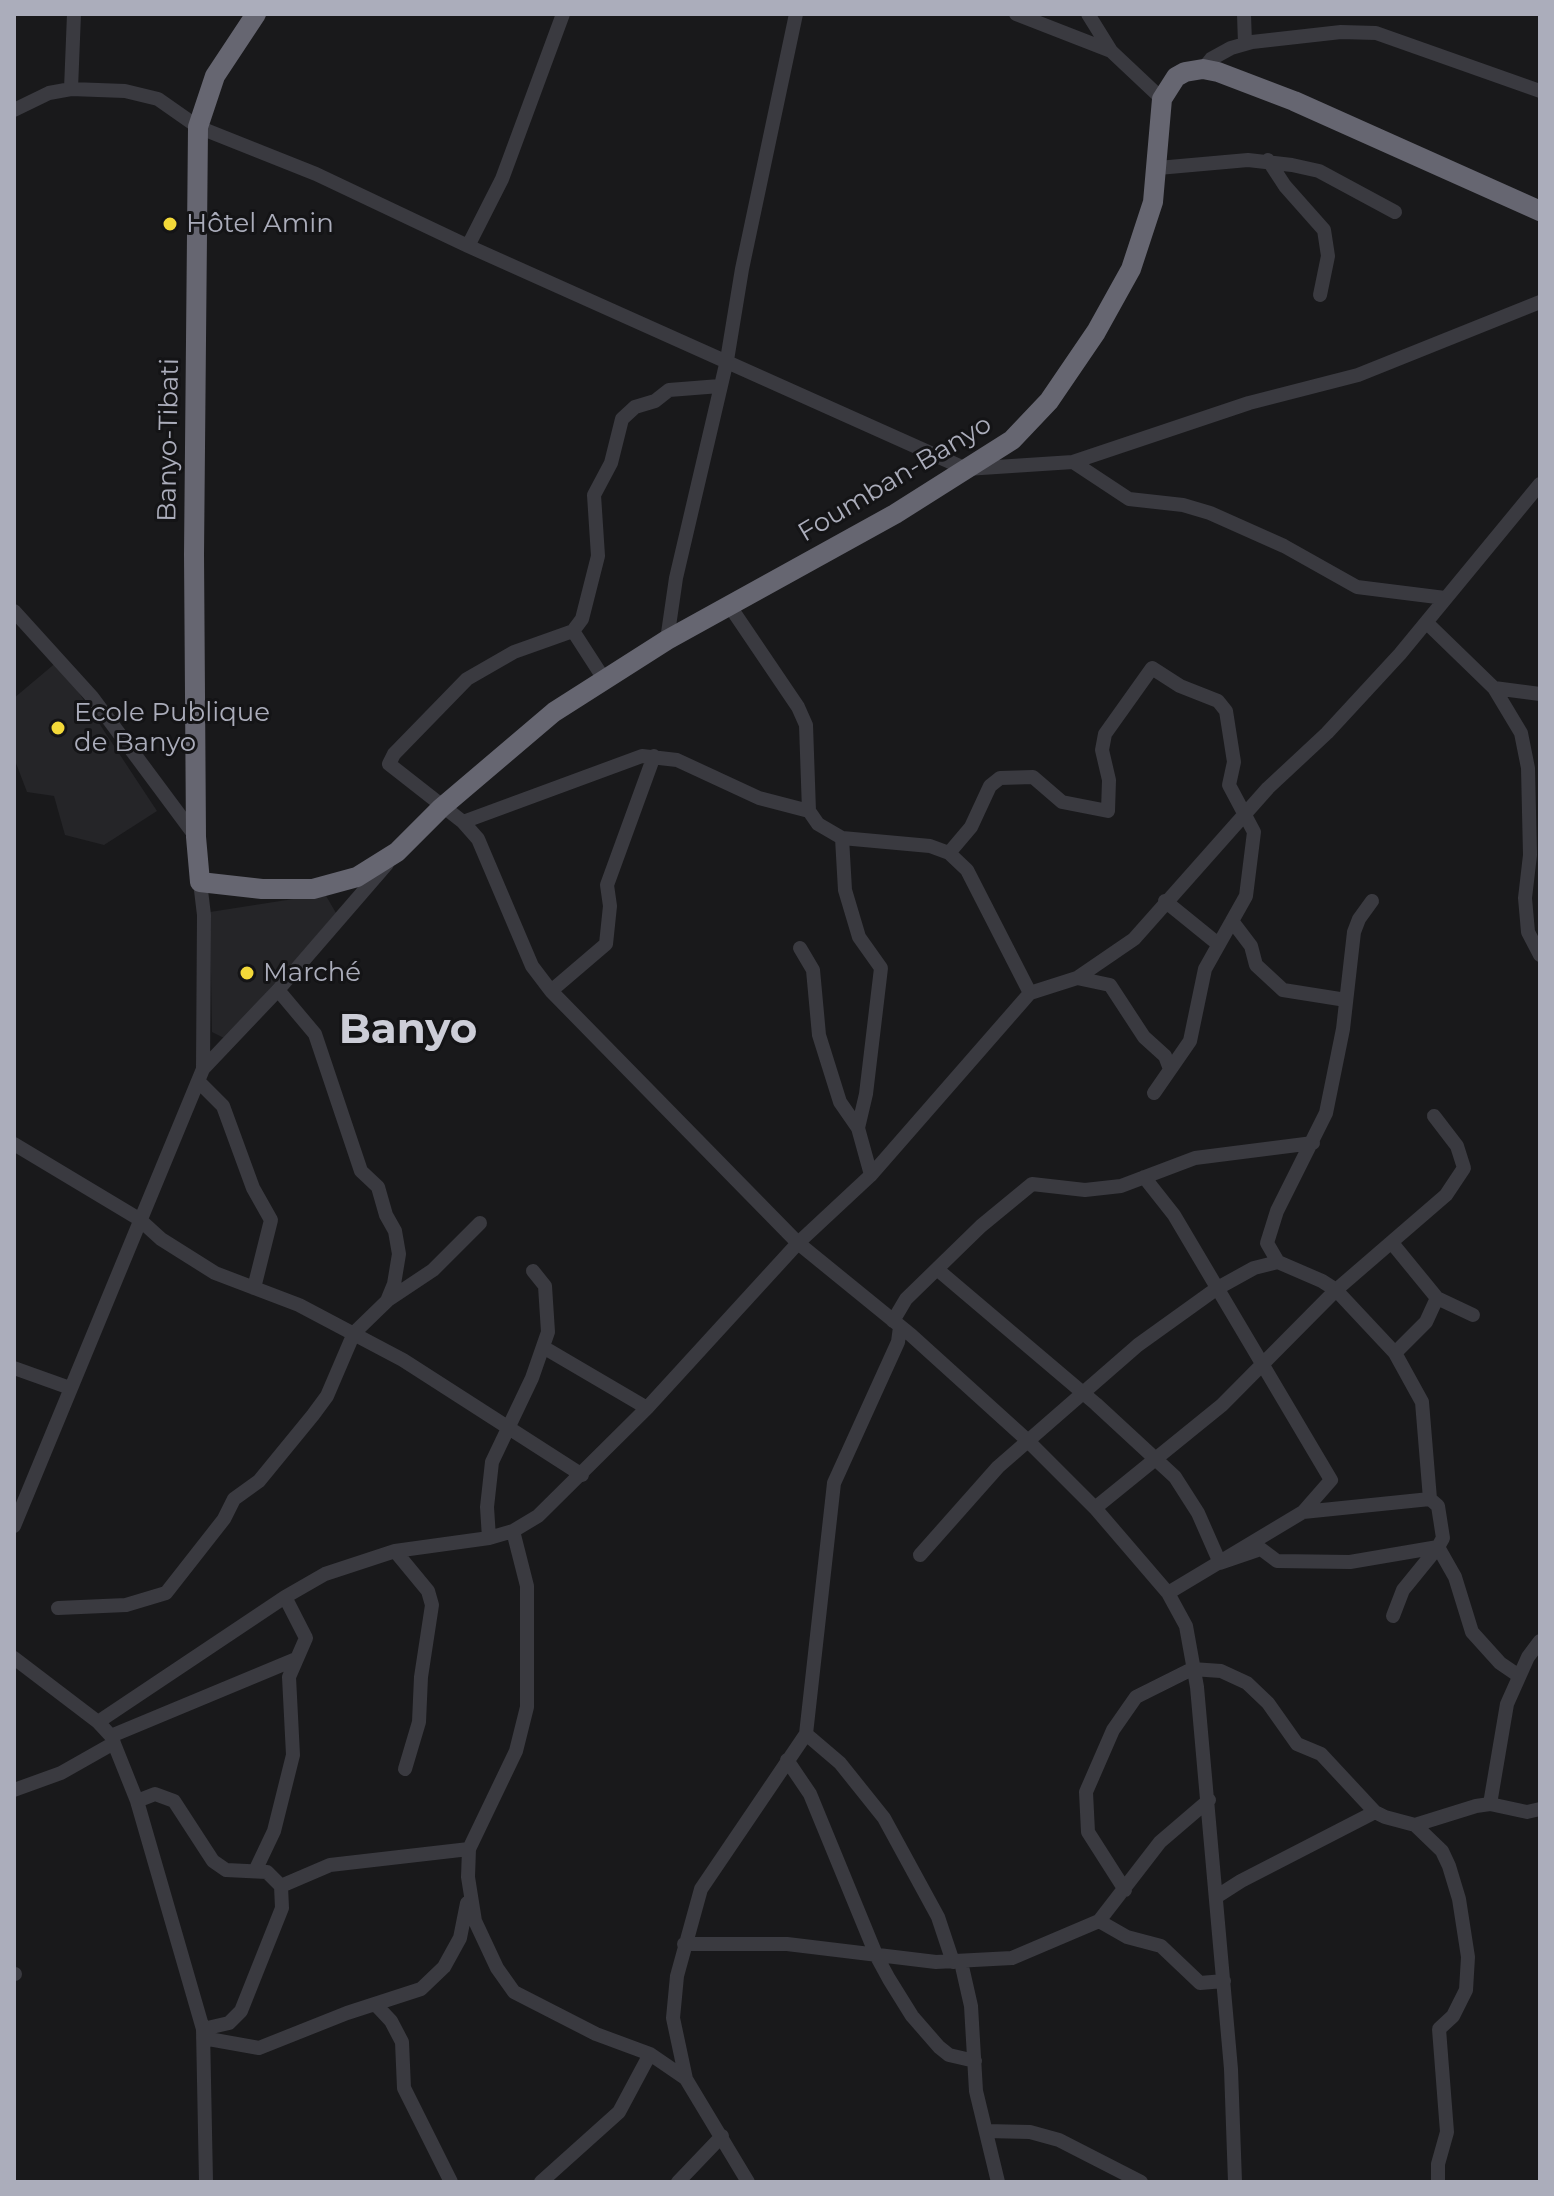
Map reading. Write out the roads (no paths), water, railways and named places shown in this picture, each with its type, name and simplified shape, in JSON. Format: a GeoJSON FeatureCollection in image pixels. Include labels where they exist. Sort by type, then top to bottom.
{"type":"FeatureCollection","features":[{"type":"Feature","properties":{"kind":"highway","name":"Banyo-Tibati"},"geometry":{"type":"LineString","coordinates":[[200,882],[196,837],[194,554],[198,127],[215,76],[256,14]]}},
{"type":"Feature","properties":{"kind":"highway"},"geometry":{"type":"LineString","coordinates":[[1162,99],[1176,77],[1203,69],[1294,101],[1540,211]]}},
{"type":"Feature","properties":{"kind":"highway","name":"Foumban-Banyo"},"geometry":{"type":"LineString","coordinates":[[200,882],[262,889],[313,889],[357,877],[397,852],[441,808],[529,731],[604,679],[667,640],[895,514],[1002,448],[1049,401],[1096,332],[1141,245],[1153,202],[1158,168],[1162,99]]}},
{"type":"Feature","properties":{"kind":"street"},"geometry":{"type":"LineString","coordinates":[[71,89],[74,14]]}},
{"type":"Feature","properties":{"kind":"street"},"geometry":{"type":"LineString","coordinates":[[468,246],[502,179],[563,14]]}},
{"type":"Feature","properties":{"kind":"street"},"geometry":{"type":"LineString","coordinates":[[667,640],[676,578],[727,360],[750,226],[796,14]]}},
{"type":"Feature","properties":{"kind":"street"},"geometry":{"type":"LineString","coordinates":[[1016,14],[1111,51]]}},
{"type":"Feature","properties":{"kind":"street"},"geometry":{"type":"LineString","coordinates":[[1088,14],[1111,51],[1162,99]]}},
{"type":"Feature","properties":{"kind":"street"},"geometry":{"type":"LineString","coordinates":[[1244,14],[1245,44]]}},
{"type":"Feature","properties":{"kind":"street"},"geometry":{"type":"LineString","coordinates":[[1203,69],[1211,59],[1245,44],[1341,32],[1376,33],[1540,91]]}},
{"type":"Feature","properties":{"kind":"street"},"geometry":{"type":"LineString","coordinates":[[14,110],[49,93],[71,89],[141,93],[158,99],[198,127],[316,174],[468,246],[966,469],[1073,462],[1249,403],[1358,375],[1540,302]]}},
{"type":"Feature","properties":{"kind":"street"},"geometry":{"type":"LineString","coordinates":[[1268,160],[1285,186],[1324,230],[1328,256],[1320,295]]}},
{"type":"Feature","properties":{"kind":"street"},"geometry":{"type":"LineString","coordinates":[[1158,168],[1268,160],[1319,171],[1395,212]]}},
{"type":"Feature","properties":{"kind":"street"},"geometry":{"type":"LineString","coordinates":[[720,386],[669,390],[655,401],[635,407],[622,419],[611,463],[594,495],[598,556],[590,598],[573,631],[514,652],[467,679],[394,754],[390,760],[391,768],[463,822],[478,839],[532,966],[551,991],[798,1243],[897,1324],[1027,1440],[1095,1508],[1168,1593],[1186,1626],[1209,1800],[1224,1981],[1235,2182]]}},
{"type":"Feature","properties":{"kind":"street"},"geometry":{"type":"LineString","coordinates":[[1073,462],[1129,499],[1183,505],[1210,513],[1284,546],[1357,587],[1445,598]]}},
{"type":"Feature","properties":{"kind":"street"},"geometry":{"type":"LineString","coordinates":[[98,1722],[285,1597],[343,1566],[395,1551],[489,1538],[513,1531],[538,1516],[647,1408],[798,1243],[871,1175],[1030,993],[1077,978],[1134,939],[1245,814],[1327,733],[1427,623],[1540,484]]}},
{"type":"Feature","properties":{"kind":"street"},"geometry":{"type":"LineString","coordinates":[[729,605],[798,707],[806,725],[809,811],[818,824],[842,838],[930,846],[949,853],[967,870],[1030,993]]}},
{"type":"Feature","properties":{"kind":"street"},"geometry":{"type":"LineString","coordinates":[[14,611],[68,667],[196,837]]}},
{"type":"Feature","properties":{"kind":"street"},"geometry":{"type":"LineString","coordinates":[[1427,623],[1494,688],[1518,725],[1534,770],[1535,856],[1525,884],[1528,932],[1540,955]]}},
{"type":"Feature","properties":{"kind":"street"},"geometry":{"type":"LineString","coordinates":[[573,631],[604,679]]}},
{"type":"Feature","properties":{"kind":"street"},"geometry":{"type":"LineString","coordinates":[[949,853],[971,827],[990,786],[1000,778],[1033,777],[1062,802],[1108,811],[1109,780],[1102,750],[1105,734],[1152,668],[1180,686],[1218,701],[1226,711],[1234,762],[1229,785],[1254,832],[1246,896],[1205,969],[1190,1041],[1154,1093]]}},
{"type":"Feature","properties":{"kind":"street"},"geometry":{"type":"LineString","coordinates":[[1494,688],[1537,693],[1540,678]]}},
{"type":"Feature","properties":{"kind":"street"},"geometry":{"type":"LineString","coordinates":[[463,822],[567,785],[613,764],[654,756],[692,765],[759,798],[809,811]]}},
{"type":"Feature","properties":{"kind":"street"},"geometry":{"type":"LineString","coordinates":[[551,991],[606,944],[610,906],[607,885],[654,756]]}},
{"type":"Feature","properties":{"kind":"street"},"geometry":{"type":"LineString","coordinates":[[842,838],[845,890],[859,937],[881,968],[866,1094],[858,1128]]}},
{"type":"Feature","properties":{"kind":"street"},"geometry":{"type":"LineString","coordinates":[[14,1526],[200,1075],[397,852]]}},
{"type":"Feature","properties":{"kind":"street"},"geometry":{"type":"LineString","coordinates":[[200,882],[204,915],[200,1075],[223,1106],[253,1188],[271,1220],[254,1288]]}},
{"type":"Feature","properties":{"kind":"street"},"geometry":{"type":"LineString","coordinates":[[1165,901],[1218,944]]}},
{"type":"Feature","properties":{"kind":"street"},"geometry":{"type":"LineString","coordinates":[[1372,901],[1356,924],[1328,1106],[1313,1143],[1277,1211],[1267,1239],[1270,1253],[1278,1262],[1336,1290],[1395,1353],[1422,1402],[1430,1499],[1438,1506],[1443,1538],[1403,1590],[1393,1616]]}},
{"type":"Feature","properties":{"kind":"street"},"geometry":{"type":"LineString","coordinates":[[1232,921],[1251,946],[1256,965],[1283,990],[1346,1000]]}},
{"type":"Feature","properties":{"kind":"street"},"geometry":{"type":"LineString","coordinates":[[800,948],[813,970],[819,1035],[832,1067],[840,1102],[858,1128],[871,1175]]}},
{"type":"Feature","properties":{"kind":"street"},"geometry":{"type":"LineString","coordinates":[[1077,978],[1110,985],[1144,1037],[1165,1056],[1170,1069]]}},
{"type":"Feature","properties":{"kind":"street"},"geometry":{"type":"LineString","coordinates":[[278,990],[315,1034],[361,1171],[378,1187],[395,1231],[399,1254],[387,1301]]}},
{"type":"Feature","properties":{"kind":"street"},"geometry":{"type":"LineString","coordinates":[[1095,1508],[1222,1405],[1336,1290],[1431,1210],[1464,1168],[1457,1146],[1434,1116]]}},
{"type":"Feature","properties":{"kind":"street"},"geometry":{"type":"LineString","coordinates":[[748,2182],[686,2079],[673,2018],[684,1944],[701,1889],[806,1734],[834,1483],[898,1342],[897,1324],[906,1299],[981,1226],[1032,1184],[1085,1190],[1121,1186],[1195,1158],[1313,1143]]}},
{"type":"Feature","properties":{"kind":"street"},"geometry":{"type":"LineString","coordinates":[[14,1144],[139,1219],[215,1273],[354,1333],[508,1424],[582,1475]]}},
{"type":"Feature","properties":{"kind":"street"},"geometry":{"type":"LineString","coordinates":[[1144,1177],[1174,1215],[1331,1480],[1303,1512],[1168,1593]]}},
{"type":"Feature","properties":{"kind":"street"},"geometry":{"type":"LineString","coordinates":[[58,1608],[126,1605],[166,1593],[224,1519],[234,1499],[259,1481],[327,1396],[354,1333],[387,1301],[433,1270],[480,1223]]}},
{"type":"Feature","properties":{"kind":"street"},"geometry":{"type":"LineString","coordinates":[[1392,1243],[1437,1298],[1473,1315]]}},
{"type":"Feature","properties":{"kind":"street"},"geometry":{"type":"LineString","coordinates":[[920,1555],[998,1467],[1138,1345],[1216,1289],[1254,1268],[1278,1262]]}},
{"type":"Feature","properties":{"kind":"street"},"geometry":{"type":"LineString","coordinates":[[938,1270],[1155,1458],[1187,1492],[1220,1563]]}},
{"type":"Feature","properties":{"kind":"street"},"geometry":{"type":"LineString","coordinates":[[489,1538],[490,1474],[508,1424],[532,1378],[549,1322],[547,1295],[540,1276],[533,1271]]}},
{"type":"Feature","properties":{"kind":"street"},"geometry":{"type":"LineString","coordinates":[[1395,1353],[1426,1322],[1437,1298]]}},
{"type":"Feature","properties":{"kind":"street"},"geometry":{"type":"LineString","coordinates":[[543,1347],[647,1408]]}},
{"type":"Feature","properties":{"kind":"street"},"geometry":{"type":"LineString","coordinates":[[14,1368],[70,1388]]}},
{"type":"Feature","properties":{"kind":"street"},"geometry":{"type":"LineString","coordinates":[[1303,1512],[1430,1499]]}},
{"type":"Feature","properties":{"kind":"street"},"geometry":{"type":"LineString","coordinates":[[513,1531],[527,1586],[527,1707],[516,1751],[469,1849],[475,1921],[484,1944],[514,1992],[596,2034],[650,2054],[686,2079]]}},
{"type":"Feature","properties":{"kind":"street"},"geometry":{"type":"LineString","coordinates":[[1220,1563],[1261,1549],[1277,1561],[1350,1562],[1438,1547]]}},
{"type":"Feature","properties":{"kind":"street"},"geometry":{"type":"LineString","coordinates":[[1438,1547],[1455,1577],[1472,1632],[1500,1663],[1519,1676]]}},
{"type":"Feature","properties":{"kind":"street"},"geometry":{"type":"LineString","coordinates":[[395,1551],[428,1591],[432,1605],[421,1677],[419,1722],[405,1769]]}},
{"type":"Feature","properties":{"kind":"street"},"geometry":{"type":"LineString","coordinates":[[255,1871],[274,1831],[293,1755],[289,1677],[306,1638],[285,1597]]}},
{"type":"Feature","properties":{"kind":"street"},"geometry":{"type":"LineString","coordinates":[[1490,1804],[1507,1704],[1540,1641]]}},
{"type":"Feature","properties":{"kind":"street"},"geometry":{"type":"LineString","coordinates":[[14,1658],[98,1722],[112,1739],[137,1801],[203,2034],[206,2182]]}},
{"type":"Feature","properties":{"kind":"street"},"geometry":{"type":"LineString","coordinates":[[14,1790],[61,1773],[112,1739],[296,1659]]}},
{"type":"Feature","properties":{"kind":"street"},"geometry":{"type":"LineString","coordinates":[[1125,1890],[1088,1832],[1086,1792],[1113,1730],[1136,1697],[1192,1669],[1221,1671],[1259,1692],[1297,1744],[1328,1760],[1375,1812],[1415,1825],[1442,1851],[1449,1866],[1461,1908],[1468,1957],[1466,1990],[1453,2016],[1439,2029],[1447,2132],[1438,2164],[1438,2182]]}},
{"type":"Feature","properties":{"kind":"street"},"geometry":{"type":"LineString","coordinates":[[806,1734],[840,1763],[884,1818],[932,1903],[957,1962],[971,2006],[976,2091],[998,2182]]}},
{"type":"Feature","properties":{"kind":"street"},"geometry":{"type":"LineString","coordinates":[[787,1760],[810,1794],[877,1957],[912,2016],[949,2055],[975,2061]]}},
{"type":"Feature","properties":{"kind":"street"},"geometry":{"type":"LineString","coordinates":[[137,1801],[155,1794],[174,1801],[213,1861],[226,1870],[267,1872],[281,1886],[282,1908],[241,2011],[229,2023],[203,2034]]}},
{"type":"Feature","properties":{"kind":"street"},"geometry":{"type":"LineString","coordinates":[[684,1944],[787,1944],[852,1950],[877,1957],[957,1962],[1012,1958],[1099,1921],[1160,1842],[1209,1800]]}},
{"type":"Feature","properties":{"kind":"street"},"geometry":{"type":"LineString","coordinates":[[1415,1825],[1490,1804],[1527,1812],[1540,1809]]}},
{"type":"Feature","properties":{"kind":"street"},"geometry":{"type":"LineString","coordinates":[[1216,1897],[1252,1874],[1375,1812]]}},
{"type":"Feature","properties":{"kind":"street"},"geometry":{"type":"LineString","coordinates":[[281,1886],[330,1865],[469,1849]]}},
{"type":"Feature","properties":{"kind":"street"},"geometry":{"type":"LineString","coordinates":[[203,2034],[259,2048],[414,1992],[440,1973],[460,1938],[471,1891]]}},
{"type":"Feature","properties":{"kind":"street"},"geometry":{"type":"LineString","coordinates":[[1099,1921],[1127,1937],[1161,1946],[1200,1983],[1224,1981]]}},
{"type":"Feature","properties":{"kind":"street"},"geometry":{"type":"LineString","coordinates":[[376,2005],[391,2021],[402,2042],[404,2088],[451,2182]]}},
{"type":"Feature","properties":{"kind":"street"},"geometry":{"type":"LineString","coordinates":[[541,2182],[619,2112],[650,2054]]}},
{"type":"Feature","properties":{"kind":"street"},"geometry":{"type":"LineString","coordinates":[[986,2131],[1030,2132],[1059,2140],[1141,2182]]}},
{"type":"Feature","properties":{"kind":"street"},"geometry":{"type":"LineString","coordinates":[[678,2182],[722,2136]]}},
{"type":"Feature","properties":{"kind":"place","name":"Hôtel Amin"},"geometry":{"type":"Point","coordinates":[170,224]}},
{"type":"Feature","properties":{"kind":"place","name":"Ecole Publique de Banyo"},"geometry":{"type":"Point","coordinates":[58,728]}},
{"type":"Feature","properties":{"kind":"place","name":"Marché"},"geometry":{"type":"Point","coordinates":[247,973]}},
{"type":"Feature","properties":{"kind":"district","name":"Banyo"},"geometry":{"type":"Point","coordinates":[408,1031]}}]}
